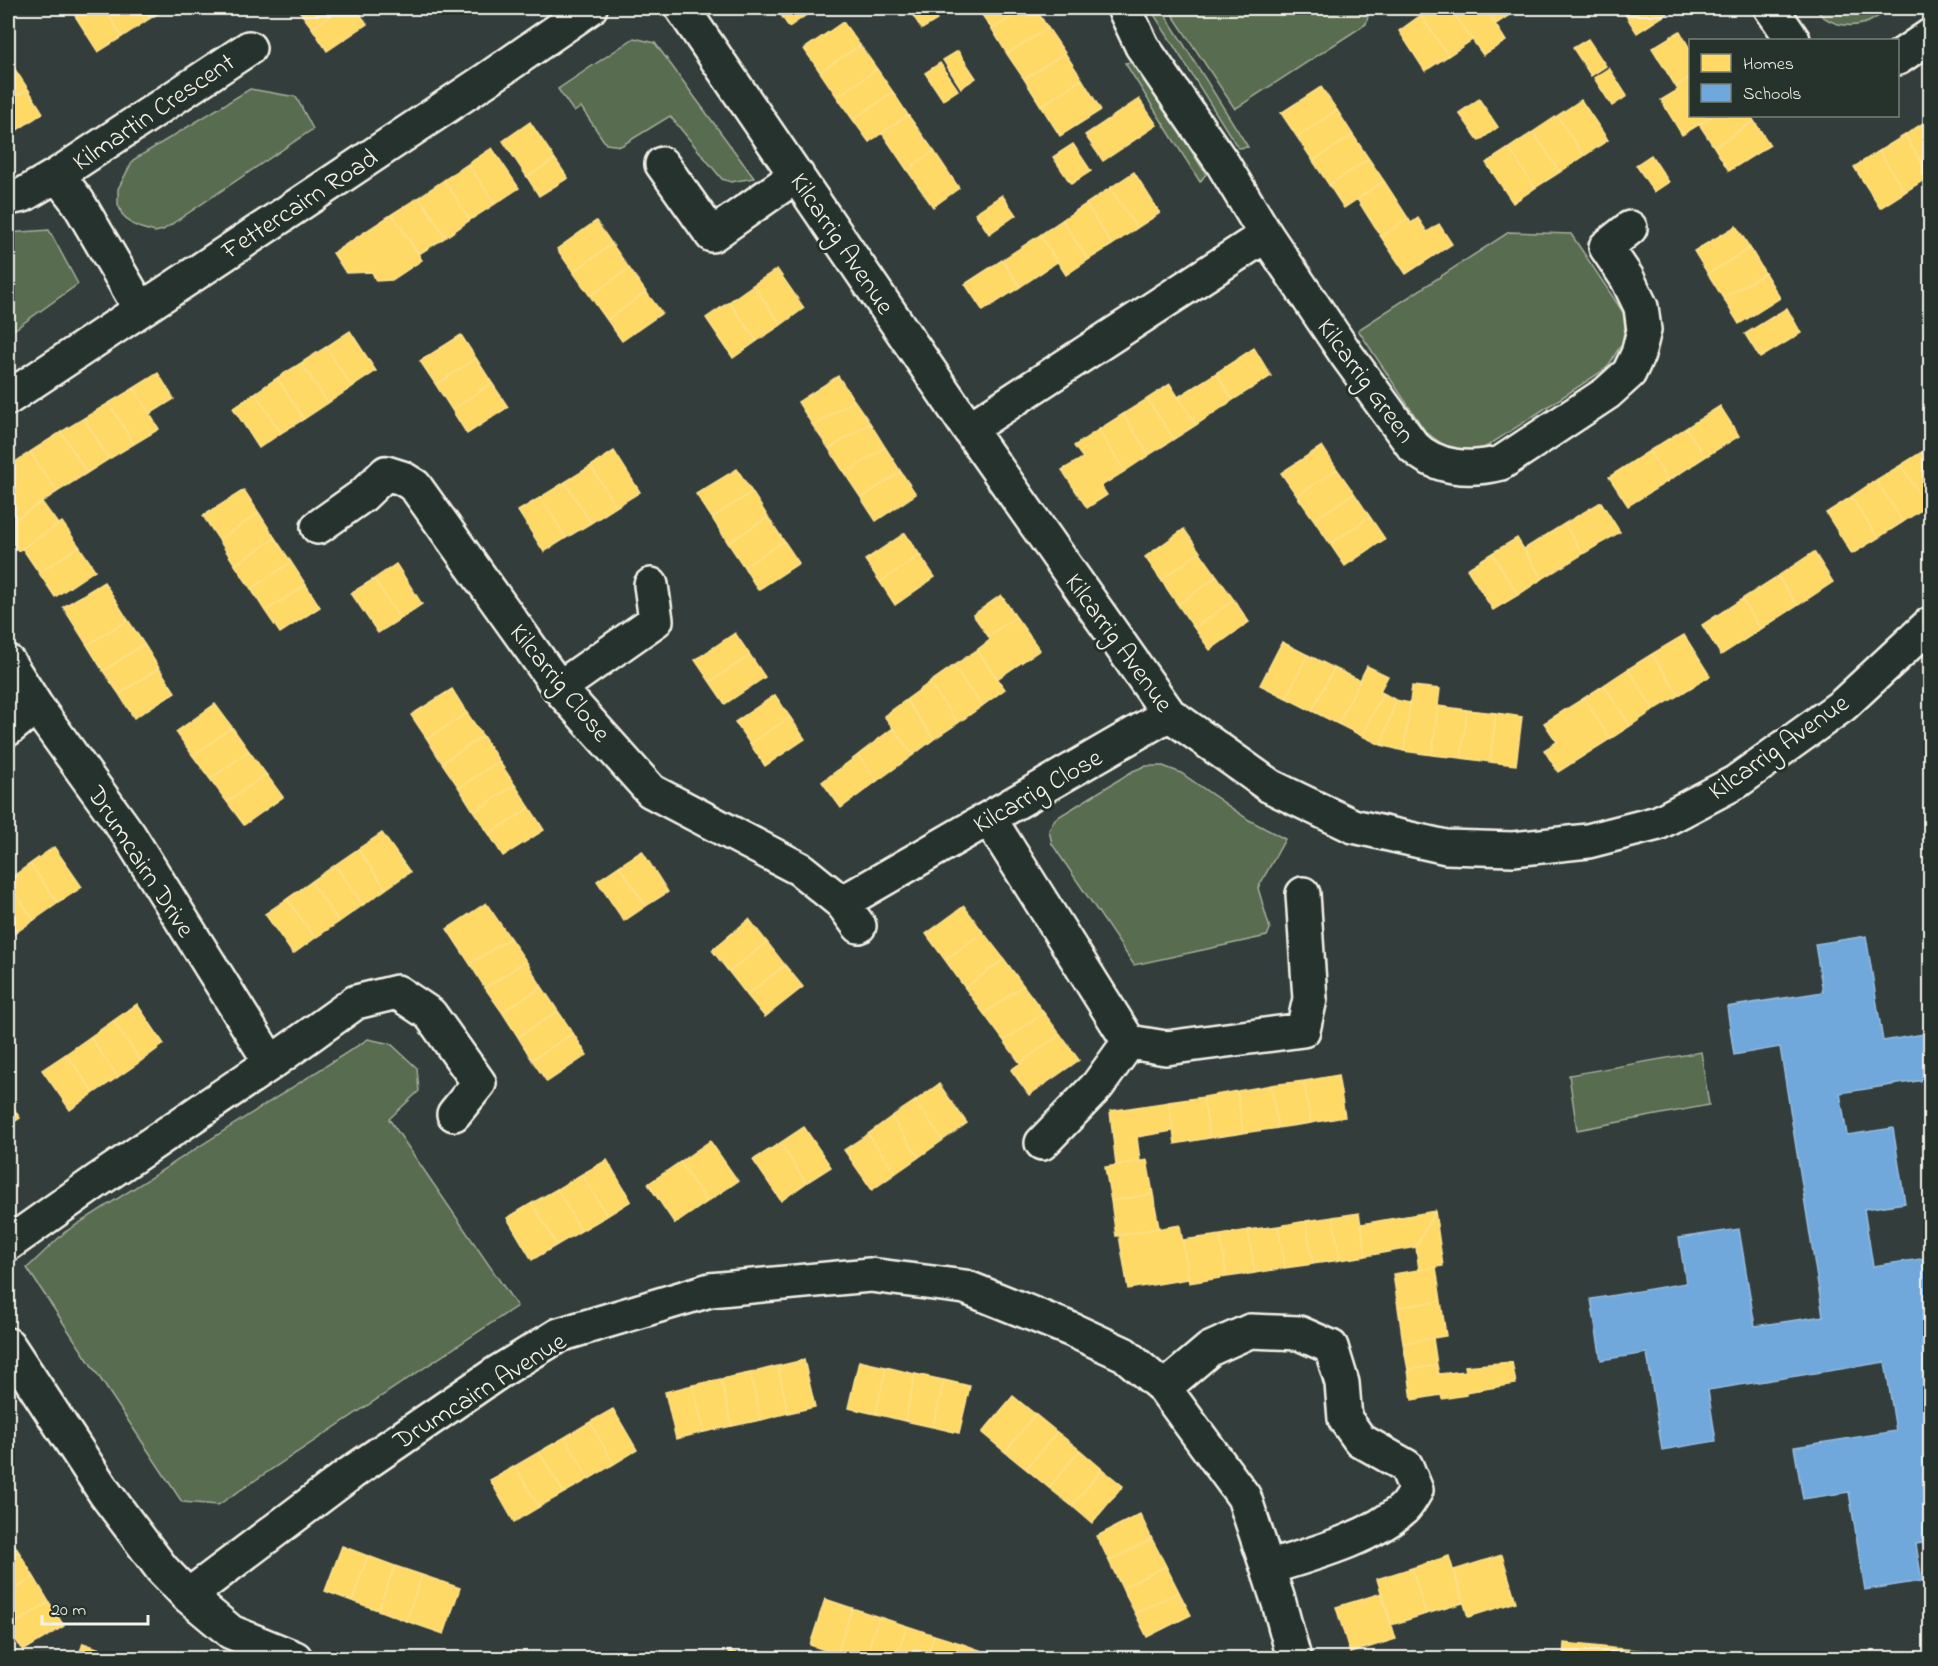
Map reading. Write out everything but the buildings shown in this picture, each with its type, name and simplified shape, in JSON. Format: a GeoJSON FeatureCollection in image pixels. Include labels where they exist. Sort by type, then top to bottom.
{"type":"FeatureCollection","features":[{"type":"Feature","properties":{"kind":"street","name":"Fettercairn Road"},"geometry":{"type":"LineString","coordinates":[[8,398],[140,308],[486,80],[590,8]]}},
{"type":"Feature","properties":{"kind":"street","name":"Kilcarrig Avenue"},"geometry":{"type":"LineString","coordinates":[[682,8],[969,429],[1169,714],[1270,786],[1353,826],[1446,847],[1513,849],[1588,841],[1658,823],[1736,782],[1843,705],[1930,624]]}},
{"type":"Feature","properties":{"kind":"street","name":"Kilcarrig Green"},"geometry":{"type":"LineString","coordinates":[[1124,8],[1142,46],[1346,354],[1413,446],[1424,456],[1436,462],[1464,468],[1501,463],[1607,393],[1629,373],[1638,354],[1644,330],[1641,307],[1627,278],[1606,247],[1630,228]]}},
{"type":"Feature","properties":{"kind":"street"},"geometry":{"type":"LineString","coordinates":[[1771,8],[1792,39]]}},
{"type":"Feature","properties":{"kind":"street"},"geometry":{"type":"LineString","coordinates":[[1899,57],[1930,36]]}},
{"type":"Feature","properties":{"kind":"street","name":"Kilmartin Crescent"},"geometry":{"type":"LineString","coordinates":[[8,198],[23,195],[57,175],[249,48]]}},
{"type":"Feature","properties":{"kind":"street"},"geometry":{"type":"LineString","coordinates":[[662,164],[711,236],[797,175]]}},
{"type":"Feature","properties":{"kind":"street","name":"Kilmartin Crescent"},"geometry":{"type":"LineString","coordinates":[[57,175],[78,202],[140,308]]}},
{"type":"Feature","properties":{"kind":"street"},"geometry":{"type":"LineString","coordinates":[[969,429],[1266,236]]}},
{"type":"Feature","properties":{"kind":"street","name":"Kilcarrig Close"},"geometry":{"type":"LineString","coordinates":[[318,527],[362,496],[386,473],[402,478],[415,486],[559,687],[651,790],[800,869],[851,914],[989,818],[1169,714]]}},
{"type":"Feature","properties":{"kind":"street"},"geometry":{"type":"LineString","coordinates":[[559,687],[657,620],[651,585]]}},
{"type":"Feature","properties":{"kind":"street","name":"Drumcairn Drive"},"geometry":{"type":"LineString","coordinates":[[8,662],[36,706],[129,835],[271,1063]]}},
{"type":"Feature","properties":{"kind":"street"},"geometry":{"type":"LineString","coordinates":[[8,729],[36,706]]}},
{"type":"Feature","properties":{"kind":"street"},"geometry":{"type":"LineString","coordinates":[[989,818],[1129,1042],[1167,1048],[1303,1029],[1310,999],[1303,894]]}},
{"type":"Feature","properties":{"kind":"street"},"geometry":{"type":"LineString","coordinates":[[8,1244],[356,1002],[397,992],[430,1014],[479,1083],[454,1114]]}},
{"type":"Feature","properties":{"kind":"street"},"geometry":{"type":"LineString","coordinates":[[1042,1143],[1101,1083],[1129,1042]]}},
{"type":"Feature","properties":{"kind":"street","name":"Drumcairn Avenue"},"geometry":{"type":"LineString","coordinates":[[188,1596],[351,1473],[497,1373],[559,1335],[710,1290],[870,1275],[965,1287],[1070,1329],[1124,1354],[1164,1388],[1244,1497],[1268,1568],[1294,1659]]}},
{"type":"Feature","properties":{"kind":"street"},"geometry":{"type":"LineString","coordinates":[[1164,1388],[1210,1348],[1250,1332],[1299,1333],[1331,1347],[1342,1383],[1345,1419],[1360,1440],[1406,1466],[1416,1490],[1404,1508],[1375,1530],[1268,1568]]}},
{"type":"Feature","properties":{"kind":"street"},"geometry":{"type":"LineString","coordinates":[[8,1345],[105,1493],[162,1569],[188,1596],[231,1632],[295,1659]]}},
{"type":"Feature","properties":{"kind":"green space"},"geometry":{"type":"Polygon","coordinates":[[[1150,8],[1161,8],[1248,147],[1238,148],[1150,8]]]}},
{"type":"Feature","properties":{"kind":"green space"},"geometry":{"type":"Polygon","coordinates":[[[1168,8],[1370,8],[1366,24],[1235,109],[1168,8]]]}},
{"type":"Feature","properties":{"kind":"green space"},"geometry":{"type":"Polygon","coordinates":[[[1815,8],[1891,8],[1869,22],[1844,25],[1825,18],[1815,8]]]}},
{"type":"Feature","properties":{"kind":"green space"},"geometry":{"type":"Polygon","coordinates":[[[634,38],[655,43],[754,178],[731,182],[722,179],[670,116],[621,146],[606,144],[581,107],[574,112],[558,89],[634,38]]]}},
{"type":"Feature","properties":{"kind":"green space"},"geometry":{"type":"Polygon","coordinates":[[[1135,62],[1206,174],[1200,182],[1125,63],[1135,62]]]}},
{"type":"Feature","properties":{"kind":"green space"},"geometry":{"type":"Polygon","coordinates":[[[250,89],[296,97],[313,129],[163,230],[155,232],[132,224],[122,214],[118,204],[118,189],[133,160],[250,89]]]}},
{"type":"Feature","properties":{"kind":"green space"},"geometry":{"type":"Polygon","coordinates":[[[49,230],[78,284],[8,334],[8,233],[49,230]]]}},
{"type":"Feature","properties":{"kind":"green space"},"geometry":{"type":"Polygon","coordinates":[[[1509,232],[1571,234],[1623,312],[1625,327],[1622,343],[1607,368],[1486,447],[1461,450],[1446,446],[1425,431],[1358,330],[1509,232]]]}},
{"type":"Feature","properties":{"kind":"green space"},"geometry":{"type":"Polygon","coordinates":[[[1145,766],[1163,766],[1181,773],[1249,820],[1285,839],[1258,888],[1270,929],[1267,936],[1134,965],[1052,844],[1049,830],[1055,819],[1145,766]]]}},
{"type":"Feature","properties":{"kind":"green space"},"geometry":{"type":"Polygon","coordinates":[[[368,1039],[391,1044],[417,1068],[419,1091],[389,1119],[517,1306],[218,1505],[182,1502],[27,1268],[65,1232],[368,1039]]]}},
{"type":"Feature","properties":{"kind":"green space"},"geometry":{"type":"Polygon","coordinates":[[[1701,1052],[1709,1105],[1577,1130],[1569,1075],[1701,1052]]]}}]}
